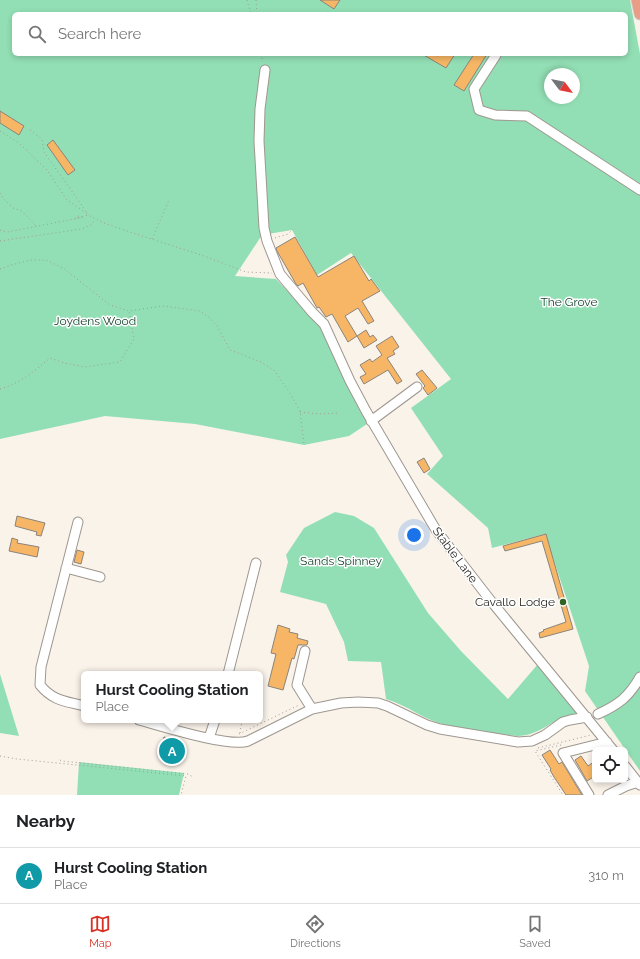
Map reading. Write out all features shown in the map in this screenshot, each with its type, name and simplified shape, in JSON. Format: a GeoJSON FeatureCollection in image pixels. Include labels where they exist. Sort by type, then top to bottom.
{"type":"FeatureCollection","features":[{"type":"Feature","properties":{"kind":"main road"},"geometry":{"type":"LineString","coordinates":[[637,0],[640,14]]}},
{"type":"Feature","properties":{"kind":"street"},"geometry":{"type":"LineString","coordinates":[[495,56],[474,89],[479,110],[495,115],[527,116],[640,190]]}},
{"type":"Feature","properties":{"kind":"street","name":"Stable Lane"},"geometry":{"type":"LineString","coordinates":[[265,70],[260,109],[259,141],[264,228],[267,241],[280,274],[324,324],[350,381],[371,421],[436,530],[491,601],[611,747]]}},
{"type":"Feature","properties":{"kind":"street"},"geometry":{"type":"LineString","coordinates":[[371,421],[417,387]]}},
{"type":"Feature","properties":{"kind":"street"},"geometry":{"type":"LineString","coordinates":[[78,522],[41,667],[40,685],[47,693],[55,698],[81,705]]}},
{"type":"Feature","properties":{"kind":"street"},"geometry":{"type":"LineString","coordinates":[[229,671],[256,563]]}},
{"type":"Feature","properties":{"kind":"street"},"geometry":{"type":"LineString","coordinates":[[66,568],[100,577]]}},
{"type":"Feature","properties":{"kind":"street"},"geometry":{"type":"LineString","coordinates":[[305,651],[297,685],[312,709]]}},
{"type":"Feature","properties":{"kind":"street"},"geometry":{"type":"LineString","coordinates":[[598,714],[622,701],[640,677]]}},
{"type":"Feature","properties":{"kind":"street"},"geometry":{"type":"LineString","coordinates":[[151,723],[234,743],[244,742],[312,709],[341,703],[378,703],[395,709],[427,725],[440,729],[518,742],[532,741],[545,735],[563,722],[587,717]]}},
{"type":"Feature","properties":{"kind":"street"},"geometry":{"type":"LineString","coordinates":[[209,738],[213,723]]}},
{"type":"Feature","properties":{"kind":"street"},"geometry":{"type":"LineString","coordinates":[[589,795],[563,753],[607,742]]}},
{"type":"Feature","properties":{"kind":"street"},"geometry":{"type":"LineString","coordinates":[[608,795],[626,786],[639,784],[628,770]]}},
{"type":"Feature","properties":{"kind":"path"},"geometry":{"type":"LineString","coordinates":[[247,0],[250,12]]}},
{"type":"Feature","properties":{"kind":"path"},"geometry":{"type":"LineString","coordinates":[[256,0],[257,12]]}},
{"type":"Feature","properties":{"kind":"path"},"geometry":{"type":"LineString","coordinates":[[30,130],[42,139],[44,152],[88,215]]}},
{"type":"Feature","properties":{"kind":"path"},"geometry":{"type":"LineString","coordinates":[[0,131],[19,143],[47,170],[67,200],[88,215],[126,232],[201,255],[246,272],[280,274]]}},
{"type":"Feature","properties":{"kind":"path"},"geometry":{"type":"LineString","coordinates":[[0,193],[13,208],[22,211],[36,226]]}},
{"type":"Feature","properties":{"kind":"path"},"geometry":{"type":"LineString","coordinates":[[151,239],[169,200]]}},
{"type":"Feature","properties":{"kind":"path"},"geometry":{"type":"LineString","coordinates":[[0,230],[8,232],[88,215]]}},
{"type":"Feature","properties":{"kind":"path"},"geometry":{"type":"LineString","coordinates":[[0,241],[82,229],[91,225],[96,219]]}},
{"type":"Feature","properties":{"kind":"path"},"geometry":{"type":"LineString","coordinates":[[267,241],[288,234],[293,229]]}},
{"type":"Feature","properties":{"kind":"path"},"geometry":{"type":"LineString","coordinates":[[0,269],[11,264],[31,260],[46,260],[63,268],[110,305],[129,311],[163,306],[200,311],[209,317],[217,326],[230,350],[261,362],[275,371],[300,412],[304,444]]}},
{"type":"Feature","properties":{"kind":"path"},"geometry":{"type":"LineString","coordinates":[[0,389],[13,386],[50,358],[64,363],[85,367],[120,362],[134,339],[129,311]]}},
{"type":"Feature","properties":{"kind":"path"},"geometry":{"type":"LineString","coordinates":[[300,412],[319,414],[340,413]]}},
{"type":"Feature","properties":{"kind":"path"},"geometry":{"type":"LineString","coordinates":[[240,737],[242,723]]}},
{"type":"Feature","properties":{"kind":"path"},"geometry":{"type":"LineString","coordinates":[[533,749],[599,733]]}},
{"type":"Feature","properties":{"kind":"path"},"geometry":{"type":"LineString","coordinates":[[0,756],[186,776],[181,795]]}},
{"type":"Feature","properties":{"kind":"path"},"geometry":{"type":"LineString","coordinates":[[60,760],[188,774],[193,777]]}},
{"type":"Feature","properties":{"kind":"green space"},"geometry":{"type":"Polygon","coordinates":[[[0,0],[630,0],[640,54],[640,771],[628,754],[628,747],[624,747],[585,691],[589,666],[545,534],[492,548],[488,528],[427,474],[443,456],[411,408],[451,379],[351,253],[317,275],[292,230],[262,235],[235,276],[276,279],[319,324],[370,422],[349,436],[304,445],[195,424],[105,416],[0,439],[0,0]]]}},
{"type":"Feature","properties":{"kind":"green space","name":"Sands Spinney"},"geometry":{"type":"Polygon","coordinates":[[[335,512],[354,516],[374,528],[428,613],[461,651],[508,699],[538,664],[580,713],[560,719],[538,731],[517,736],[472,730],[438,723],[386,699],[381,662],[348,661],[344,642],[326,604],[280,592],[288,562],[286,555],[304,528],[335,512]]]}},
{"type":"Feature","properties":{"kind":"green space"},"geometry":{"type":"Polygon","coordinates":[[[0,674],[19,736],[0,733],[0,674]]]}},
{"type":"Feature","properties":{"kind":"green space"},"geometry":{"type":"Polygon","coordinates":[[[79,762],[184,773],[179,795],[77,795],[79,762]]]}},
{"type":"Feature","properties":{"kind":"building"},"geometry":{"type":"Polygon","coordinates":[[[320,0],[340,0],[334,9],[320,0]]]}},
{"type":"Feature","properties":{"kind":"building"},"geometry":{"type":"Polygon","coordinates":[[[425,56],[454,56],[446,68],[425,56]]]}},
{"type":"Feature","properties":{"kind":"building"},"geometry":{"type":"Polygon","coordinates":[[[473,56],[486,56],[464,91],[454,85],[473,56]]]}},
{"type":"Feature","properties":{"kind":"building"},"geometry":{"type":"Polygon","coordinates":[[[0,111],[24,126],[19,135],[0,123],[0,111]]]}},
{"type":"Feature","properties":{"kind":"building"},"geometry":{"type":"Polygon","coordinates":[[[53,140],[75,170],[68,175],[47,145],[53,140]]]}},
{"type":"Feature","properties":{"kind":"building"},"geometry":{"type":"Polygon","coordinates":[[[295,237],[318,277],[354,256],[369,281],[371,279],[380,291],[362,301],[374,321],[368,324],[358,308],[345,316],[357,336],[348,342],[332,314],[326,317],[319,307],[317,308],[303,283],[298,286],[296,284],[277,251],[276,248],[295,237]]]}},
{"type":"Feature","properties":{"kind":"building"},"geometry":{"type":"Polygon","coordinates":[[[366,330],[370,337],[373,335],[377,340],[364,348],[357,336],[366,330]]]}},
{"type":"Feature","properties":{"kind":"building"},"geometry":{"type":"Polygon","coordinates":[[[392,336],[399,347],[393,351],[395,354],[387,358],[402,381],[397,384],[388,370],[364,384],[360,377],[366,374],[360,365],[370,359],[372,362],[382,355],[376,346],[392,336]]]}},
{"type":"Feature","properties":{"kind":"building"},"geometry":{"type":"Polygon","coordinates":[[[422,370],[437,388],[428,395],[423,388],[425,386],[416,374],[422,370]]]}},
{"type":"Feature","properties":{"kind":"building"},"geometry":{"type":"Polygon","coordinates":[[[424,458],[430,469],[424,473],[417,462],[424,458]]]}},
{"type":"Feature","properties":{"kind":"building"},"geometry":{"type":"Polygon","coordinates":[[[17,516],[45,523],[41,536],[36,535],[37,532],[15,526],[17,516]]]}},
{"type":"Feature","properties":{"kind":"building","name":"Cavallo Lodge"},"geometry":{"type":"Polygon","coordinates":[[[546,534],[573,629],[540,638],[539,633],[544,631],[543,630],[566,622],[542,541],[505,551],[503,546],[546,534]]]}},
{"type":"Feature","properties":{"kind":"building"},"geometry":{"type":"Polygon","coordinates":[[[12,538],[18,540],[17,543],[39,547],[37,557],[9,551],[12,538]]]}},
{"type":"Feature","properties":{"kind":"building"},"geometry":{"type":"Polygon","coordinates":[[[77,550],[84,552],[81,564],[74,562],[77,550]]]}},
{"type":"Feature","properties":{"kind":"building"},"geometry":{"type":"Polygon","coordinates":[[[278,625],[290,629],[289,632],[298,634],[297,638],[308,641],[307,645],[298,645],[294,659],[292,658],[283,690],[268,686],[276,654],[271,653],[278,625]]]}},
{"type":"Feature","properties":{"kind":"building"},"geometry":{"type":"Polygon","coordinates":[[[164,737],[181,742],[177,759],[164,755],[165,753],[160,752],[164,737]]]}},
{"type":"Feature","properties":{"kind":"building"},"geometry":{"type":"Polygon","coordinates":[[[550,750],[559,764],[562,762],[582,795],[566,795],[542,755],[550,750]]]}},
{"type":"Feature","properties":{"kind":"building"},"geometry":{"type":"Polygon","coordinates":[[[581,756],[588,766],[592,763],[592,778],[587,781],[575,760],[581,756]]]}},
{"type":"Feature","properties":{"kind":"place","name":"Cavallo Lodge"},"geometry":{"type":"Point","coordinates":[563,602]}},
{"type":"Feature","properties":{"kind":"place","name":"Hurst Cooling Station"},"geometry":{"type":"Point","coordinates":[172,751]}},
{"type":"Feature","properties":{"kind":"park label","name":"The Grove"},"geometry":{"type":"Point","coordinates":[569,302]}},
{"type":"Feature","properties":{"kind":"park label","name":"Joydens Wood"},"geometry":{"type":"Point","coordinates":[95,321]}}]}
